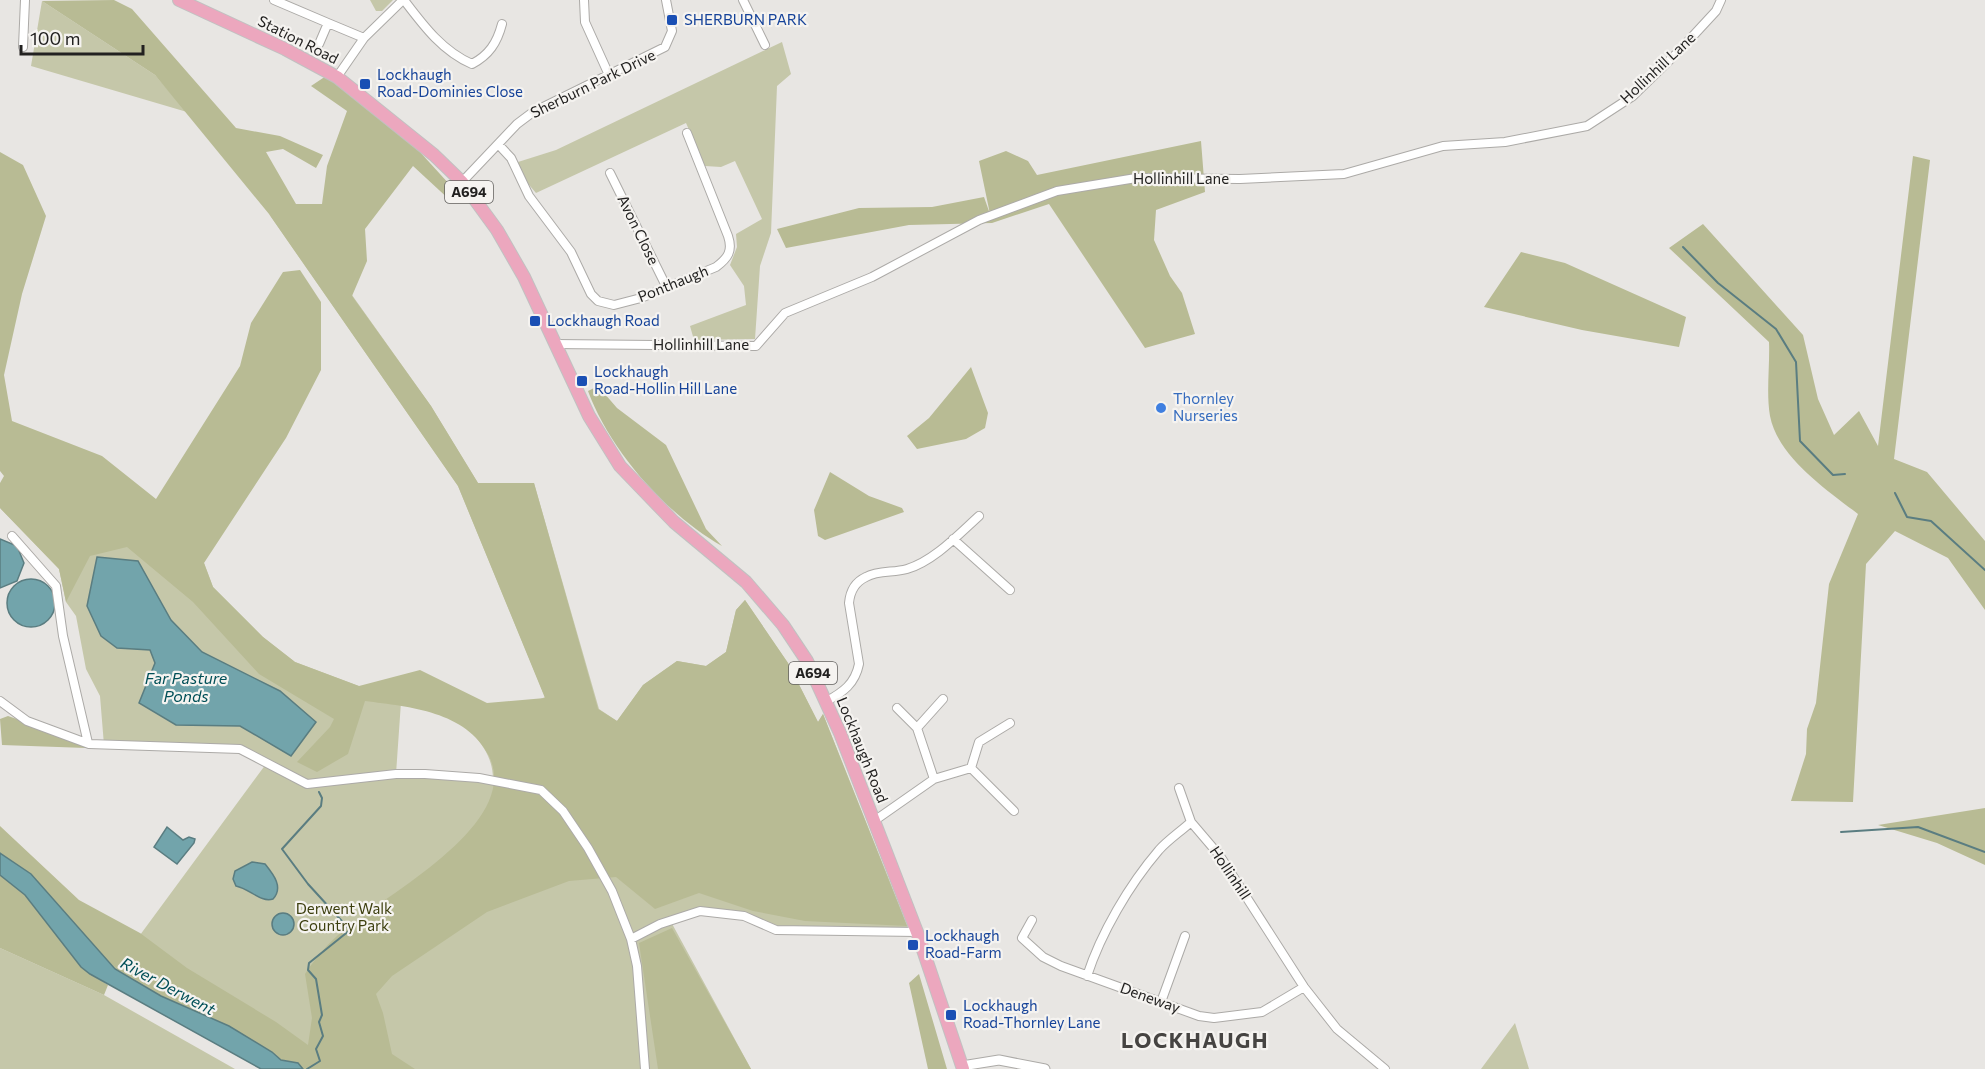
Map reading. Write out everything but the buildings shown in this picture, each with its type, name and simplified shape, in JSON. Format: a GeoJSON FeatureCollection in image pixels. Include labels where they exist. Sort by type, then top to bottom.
{"type":"FeatureCollection","features":[{"type":"Feature","properties":{"kind":"main road","name":"Station Road"},"geometry":{"type":"LineString","coordinates":[[179,0],[337,76]]}},
{"type":"Feature","properties":{"kind":"main road","name":"A694"},"geometry":{"type":"LineString","coordinates":[[337,76],[433,154],[462,182],[497,230],[524,277],[554,344]]}},
{"type":"Feature","properties":{"kind":"main road","name":"Lockhaugh Road"},"geometry":{"type":"LineString","coordinates":[[554,344],[589,416],[620,466],[674,522],[746,582],[789,634],[807,661],[826,701],[917,932],[963,1067]]}},
{"type":"Feature","properties":{"kind":"street"},"geometry":{"type":"LineString","coordinates":[[23,47],[25,0]]}},
{"type":"Feature","properties":{"kind":"street"},"geometry":{"type":"LineString","coordinates":[[274,0],[364,38]]}},
{"type":"Feature","properties":{"kind":"street"},"geometry":{"type":"LineString","coordinates":[[337,76],[364,38],[404,0],[428,32],[461,59],[472,64],[484,57],[498,40],[502,24]]}},
{"type":"Feature","properties":{"kind":"street"},"geometry":{"type":"LineString","coordinates":[[584,0],[589,32],[609,75]]}},
{"type":"Feature","properties":{"kind":"street","name":"Sherburn Park Drive"},"geometry":{"type":"LineString","coordinates":[[462,182],[533,112],[665,47],[672,31],[666,0]]}},
{"type":"Feature","properties":{"kind":"street"},"geometry":{"type":"LineString","coordinates":[[743,0],[765,45]]}},
{"type":"Feature","properties":{"kind":"street","name":"Hollinhill Lane"},"geometry":{"type":"LineString","coordinates":[[554,344],[756,346],[786,314],[872,277],[980,219],[1057,191],[1136,178],[1240,179],[1344,174],[1443,146],[1505,142],[1587,126],[1633,96],[1716,11],[1721,0]]}},
{"type":"Feature","properties":{"kind":"street"},"geometry":{"type":"LineString","coordinates":[[320,44],[328,23]]}},
{"type":"Feature","properties":{"kind":"street","name":"Ponthaugh"},"geometry":{"type":"LineString","coordinates":[[498,144],[511,158],[529,196],[571,252],[591,294],[598,301],[614,305],[641,298],[716,267],[726,260],[732,247],[687,133]]}},
{"type":"Feature","properties":{"kind":"street","name":"Avon Close"},"geometry":{"type":"LineString","coordinates":[[610,173],[666,286]]}},
{"type":"Feature","properties":{"kind":"street"},"geometry":{"type":"LineString","coordinates":[[826,701],[851,684],[856,674],[858,664],[849,603],[853,589],[865,577],[907,569],[919,564],[979,516]]}},
{"type":"Feature","properties":{"kind":"street"},"geometry":{"type":"LineString","coordinates":[[12,536],[56,586],[63,636],[88,743]]}},
{"type":"Feature","properties":{"kind":"street"},"geometry":{"type":"LineString","coordinates":[[953,539],[1010,590]]}},
{"type":"Feature","properties":{"kind":"street"},"geometry":{"type":"LineString","coordinates":[[917,728],[943,699]]}},
{"type":"Feature","properties":{"kind":"street"},"geometry":{"type":"LineString","coordinates":[[0,701],[27,721],[88,743],[240,749],[307,784],[425,774],[479,778],[541,790],[564,811],[588,848],[634,937],[645,1069]]}},
{"type":"Feature","properties":{"kind":"street"},"geometry":{"type":"LineString","coordinates":[[897,708],[917,728],[934,779]]}},
{"type":"Feature","properties":{"kind":"street"},"geometry":{"type":"LineString","coordinates":[[971,768],[979,742],[1010,723]]}},
{"type":"Feature","properties":{"kind":"street"},"geometry":{"type":"LineString","coordinates":[[874,821],[934,779],[971,768]]}},
{"type":"Feature","properties":{"kind":"street"},"geometry":{"type":"LineString","coordinates":[[971,768],[1014,811]]}},
{"type":"Feature","properties":{"kind":"street"},"geometry":{"type":"LineString","coordinates":[[1087,976],[1097,946],[1112,918],[1159,850],[1191,822],[1179,788]]}},
{"type":"Feature","properties":{"kind":"street","name":"Hollinhill"},"geometry":{"type":"LineString","coordinates":[[1191,822],[1220,856],[1304,987],[1337,1029],[1385,1069]]}},
{"type":"Feature","properties":{"kind":"street"},"geometry":{"type":"LineString","coordinates":[[634,937],[660,924],[700,911],[744,916],[776,930],[917,932]]}},
{"type":"Feature","properties":{"kind":"street","name":"Deneway"},"geometry":{"type":"LineString","coordinates":[[1032,920],[1022,938],[1043,957],[1087,976],[1199,1016],[1229,1018],[1262,1012],[1304,987]]}},
{"type":"Feature","properties":{"kind":"street"},"geometry":{"type":"LineString","coordinates":[[1161,1002],[1185,936]]}},
{"type":"Feature","properties":{"kind":"street"},"geometry":{"type":"LineString","coordinates":[[963,1067],[999,1060],[1043,1069]]}},
{"type":"Feature","properties":{"kind":"green space"},"geometry":{"type":"Polygon","coordinates":[[[114,0],[132,9],[236,128],[280,136],[323,155],[316,168],[283,149],[266,152],[296,204],[322,204],[327,166],[347,111],[311,86],[326,76],[419,151],[461,197],[452,202],[413,166],[365,229],[367,261],[352,296],[431,406],[478,483],[534,483],[598,709],[617,721],[643,685],[677,661],[706,666],[726,652],[736,610],[745,600],[788,663],[818,722],[823,714],[907,926],[805,921],[753,911],[699,893],[655,909],[616,877],[569,881],[487,912],[392,976],[376,994],[383,1013],[392,1054],[415,1069],[303,1069],[298,1063],[281,1060],[229,1026],[161,996],[115,969],[31,874],[0,853],[0,826],[79,900],[140,933],[187,968],[276,1022],[308,1045],[312,1018],[305,974],[308,969],[337,936],[412,881],[467,834],[485,808],[494,782],[489,756],[479,741],[452,720],[418,709],[365,701],[348,754],[317,772],[297,762],[330,727],[334,719],[259,674],[193,602],[127,547],[90,556],[66,602],[59,569],[0,508],[0,483],[4,476],[0,471],[0,152],[23,165],[46,216],[22,294],[4,375],[12,421],[102,456],[156,499],[240,366],[251,323],[283,272],[300,270],[321,302],[321,370],[286,438],[204,563],[213,587],[263,637],[295,662],[359,686],[420,670],[487,703],[545,698],[458,486],[269,214],[155,75],[42,1],[114,0]]]}},
{"type":"Feature","properties":{"kind":"green space"},"geometry":{"type":"Polygon","coordinates":[[[370,0],[393,0],[382,11],[376,11],[370,0]]]}},
{"type":"Feature","properties":{"kind":"green space"},"geometry":{"type":"Polygon","coordinates":[[[42,1],[155,75],[187,112],[31,66],[42,1]]]}},
{"type":"Feature","properties":{"kind":"green space"},"geometry":{"type":"Polygon","coordinates":[[[782,42],[791,74],[777,86],[771,233],[760,266],[755,339],[694,340],[690,326],[746,305],[744,286],[730,265],[737,247],[736,234],[762,219],[735,161],[721,167],[705,166],[686,123],[536,193],[524,179],[518,162],[556,150],[782,42]]]}},
{"type":"Feature","properties":{"kind":"green space"},"geometry":{"type":"Polygon","coordinates":[[[1201,141],[1205,192],[1156,210],[1154,240],[1170,276],[1182,293],[1195,334],[1145,348],[1049,204],[992,223],[909,225],[786,248],[777,229],[859,208],[932,207],[984,197],[990,214],[979,161],[1006,151],[1028,161],[1037,175],[1201,141]]]}},
{"type":"Feature","properties":{"kind":"green space"},"geometry":{"type":"Polygon","coordinates":[[[1913,156],[1930,160],[1894,459],[1927,472],[1985,541],[1985,610],[1948,558],[1895,531],[1866,564],[1853,802],[1791,801],[1806,754],[1807,729],[1816,703],[1829,584],[1858,514],[1793,459],[1775,431],[1769,407],[1769,342],[1669,248],[1703,224],[1803,335],[1818,399],[1834,435],[1859,411],[1878,446],[1913,156]]]}},
{"type":"Feature","properties":{"kind":"green space","name":"Derwent Walk Country Park"},"geometry":{"type":"Polygon","coordinates":[[[269,214],[352,295],[431,406],[478,483],[534,483],[599,709],[617,721],[643,685],[677,661],[706,666],[726,652],[736,610],[745,600],[788,663],[818,722],[823,714],[910,932],[776,930],[744,916],[700,911],[670,920],[751,1069],[303,1069],[115,969],[266,764],[240,749],[104,745],[100,696],[86,669],[76,616],[66,602],[59,569],[0,508],[204,563],[213,587],[263,637],[295,662],[401,702],[396,774],[493,780],[492,766],[487,754],[472,732],[545,697],[458,486],[269,214]]]}},
{"type":"Feature","properties":{"kind":"green space"},"geometry":{"type":"Polygon","coordinates":[[[1521,252],[1565,263],[1686,317],[1679,347],[1582,330],[1484,307],[1521,252]]]}},
{"type":"Feature","properties":{"kind":"green space"},"geometry":{"type":"Polygon","coordinates":[[[971,367],[988,413],[985,428],[966,439],[917,449],[907,436],[929,418],[971,367]]]}},
{"type":"Feature","properties":{"kind":"green space"},"geometry":{"type":"Polygon","coordinates":[[[598,386],[617,408],[666,445],[706,529],[722,546],[701,533],[661,499],[626,458],[610,436],[588,391],[598,386]]]}},
{"type":"Feature","properties":{"kind":"green space"},"geometry":{"type":"Polygon","coordinates":[[[830,472],[869,496],[902,508],[904,512],[825,540],[818,536],[814,510],[830,472]]]}},
{"type":"Feature","properties":{"kind":"green space"},"geometry":{"type":"Polygon","coordinates":[[[8,716],[89,744],[86,748],[2,745],[0,719],[8,716]]]}},
{"type":"Feature","properties":{"kind":"green space"},"geometry":{"type":"Polygon","coordinates":[[[1985,808],[1985,865],[1937,843],[1878,825],[1985,808]]]}},
{"type":"Feature","properties":{"kind":"green space"},"geometry":{"type":"Polygon","coordinates":[[[0,875],[25,895],[81,967],[108,985],[104,995],[0,948],[0,875]]]}},
{"type":"Feature","properties":{"kind":"green space"},"geometry":{"type":"Polygon","coordinates":[[[672,928],[751,1069],[658,1069],[639,943],[672,928]]]}},
{"type":"Feature","properties":{"kind":"green space"},"geometry":{"type":"Polygon","coordinates":[[[0,948],[104,995],[235,1069],[0,1069],[0,948]]]}},
{"type":"Feature","properties":{"kind":"green space"},"geometry":{"type":"Polygon","coordinates":[[[919,974],[947,1069],[928,1069],[909,983],[919,974]]]}},
{"type":"Feature","properties":{"kind":"green space"},"geometry":{"type":"Polygon","coordinates":[[[1515,1023],[1529,1069],[1481,1069],[1515,1023]]]}},
{"type":"Feature","properties":{"kind":"water"},"geometry":{"type":"Polygon","coordinates":[[[0,539],[17,546],[24,563],[17,581],[0,588],[0,539]]]}},
{"type":"Feature","properties":{"kind":"water","name":"Far Pasture Ponds"},"geometry":{"type":"Polygon","coordinates":[[[97,557],[138,561],[171,620],[202,652],[280,691],[316,722],[291,756],[240,726],[176,725],[139,703],[155,663],[150,650],[117,648],[101,636],[87,606],[97,557]]]}},
{"type":"Feature","properties":{"kind":"water"},"geometry":{"type":"Polygon","coordinates":[[[26,579],[36,579],[48,586],[55,598],[55,608],[48,620],[36,627],[26,627],[11,616],[7,608],[7,598],[18,583],[26,579]]]}},
{"type":"Feature","properties":{"kind":"water"},"geometry":{"type":"Polygon","coordinates":[[[167,827],[183,840],[189,837],[195,839],[177,864],[154,847],[167,827]]]}},
{"type":"Feature","properties":{"kind":"water"},"geometry":{"type":"Polygon","coordinates":[[[0,853],[31,874],[115,969],[161,996],[229,1026],[281,1060],[298,1063],[303,1069],[261,1069],[90,974],[81,967],[25,895],[0,875],[0,853]]]}},
{"type":"Feature","properties":{"kind":"water"},"geometry":{"type":"Polygon","coordinates":[[[252,862],[265,864],[274,876],[278,890],[273,899],[264,899],[236,886],[233,879],[235,871],[252,862]]]}},
{"type":"Feature","properties":{"kind":"water"},"geometry":{"type":"Polygon","coordinates":[[[283,913],[291,916],[294,924],[291,932],[283,935],[275,932],[272,924],[275,916],[283,913]]]}},
{"type":"Feature","properties":{"kind":"waterway"},"geometry":{"type":"LineString","coordinates":[[1683,247],[1718,283],[1776,329],[1796,362],[1800,441],[1833,475],[1845,474]]}},
{"type":"Feature","properties":{"kind":"waterway"},"geometry":{"type":"LineString","coordinates":[[1895,493],[1907,517],[1931,521],[1985,570]]}},
{"type":"Feature","properties":{"kind":"waterway"},"geometry":{"type":"LineString","coordinates":[[307,1069],[320,1061],[316,1049],[323,1036],[319,1022],[322,1015],[316,979],[308,970],[309,963],[350,930],[308,884],[282,849],[321,806],[322,798],[319,792]]}},
{"type":"Feature","properties":{"kind":"waterway"},"geometry":{"type":"LineString","coordinates":[[1841,832],[1918,827],[1985,852]]}},
{"type":"Feature","properties":{"kind":"place","name":"SHERBURN PARK"},"geometry":{"type":"Point","coordinates":[672,20]}},
{"type":"Feature","properties":{"kind":"place","name":"Lockhaugh Road-Dominies Close"},"geometry":{"type":"Point","coordinates":[365,84]}},
{"type":"Feature","properties":{"kind":"place","name":"Lockhaugh Road"},"geometry":{"type":"Point","coordinates":[535,321]}},
{"type":"Feature","properties":{"kind":"place","name":"Lockhaugh Road-Hollin Hill Lane"},"geometry":{"type":"Point","coordinates":[582,381]}},
{"type":"Feature","properties":{"kind":"place","name":"Thornley Nurseries"},"geometry":{"type":"Point","coordinates":[1161,408]}},
{"type":"Feature","properties":{"kind":"place","name":"Lockhaugh Road-Farm"},"geometry":{"type":"Point","coordinates":[913,945]}},
{"type":"Feature","properties":{"kind":"place","name":"Lockhaugh Road-Thornley Lane"},"geometry":{"type":"Point","coordinates":[951,1015]}},
{"type":"Feature","properties":{"kind":"district","name":"LOCKHAUGH"},"geometry":{"type":"Point","coordinates":[1195,1041]}},
{"type":"Feature","properties":{"kind":"water label","name":"River Derwent"},"geometry":{"type":"Point","coordinates":[168,986]}}]}
